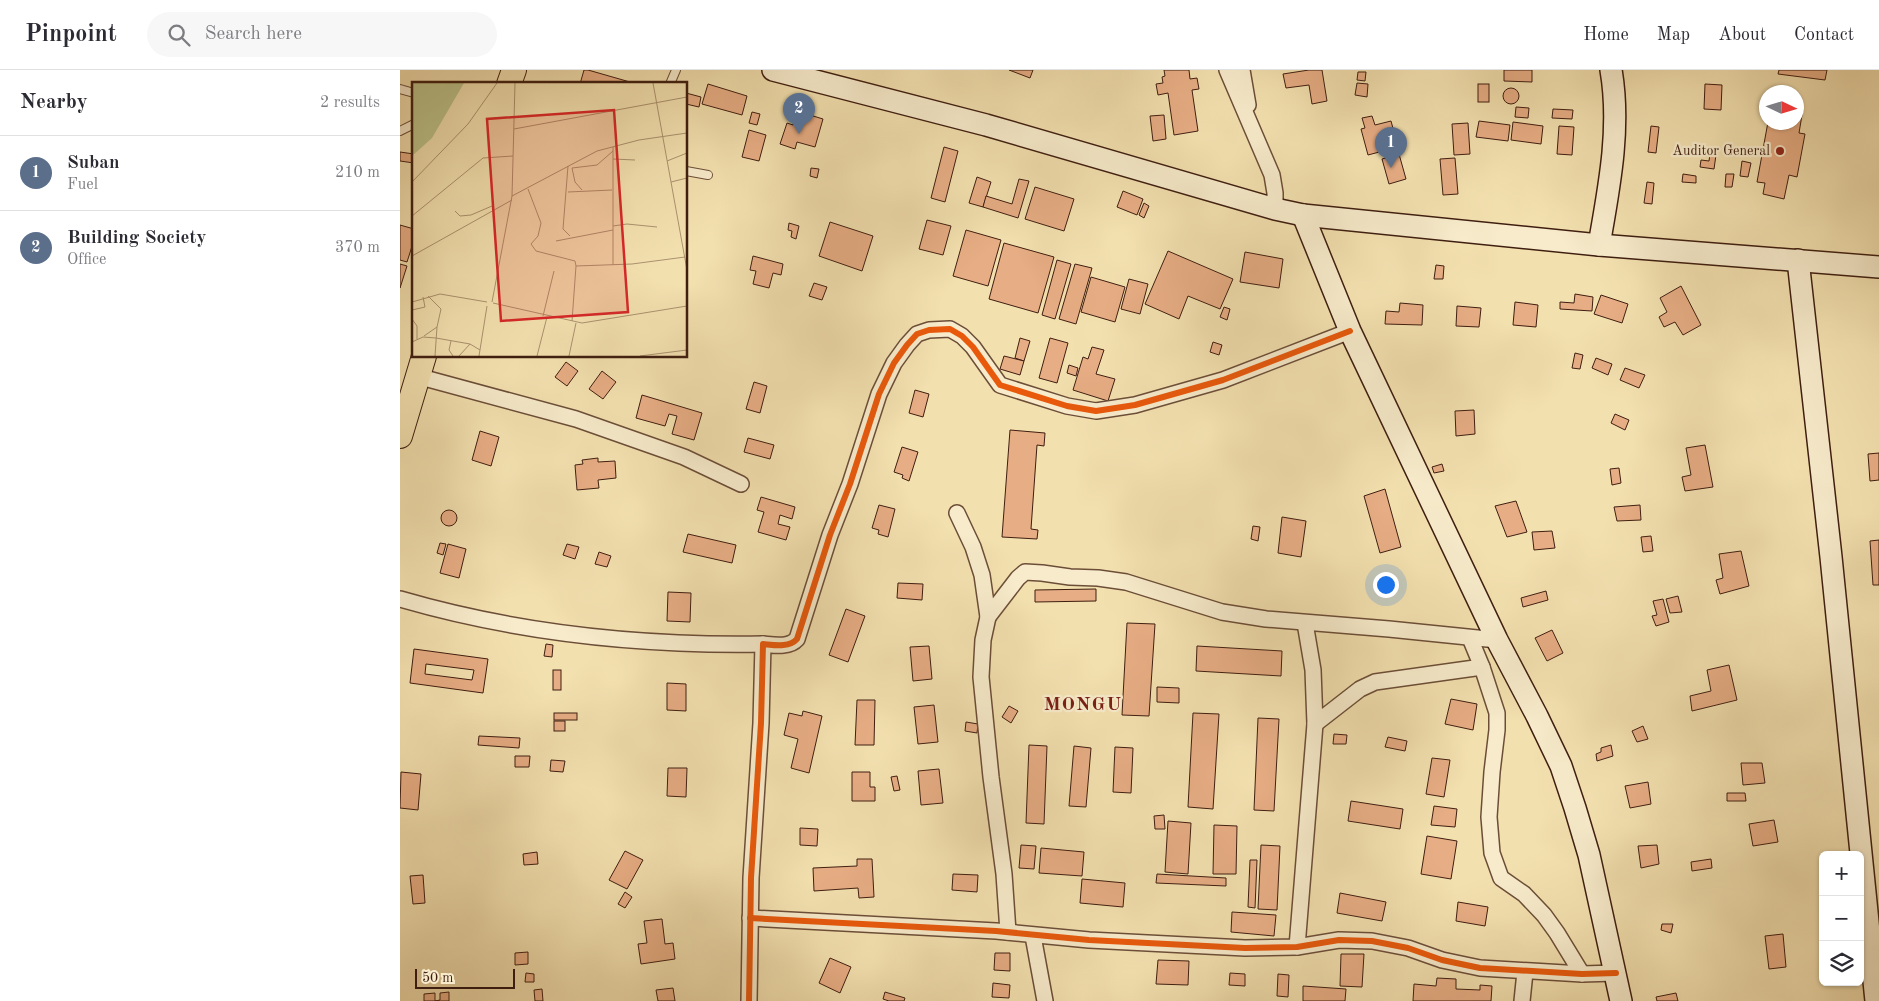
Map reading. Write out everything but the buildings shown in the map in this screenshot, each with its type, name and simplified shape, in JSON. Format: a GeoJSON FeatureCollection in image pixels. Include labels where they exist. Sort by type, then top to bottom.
{"type":"FeatureCollection","features":[{"type":"Feature","properties":{"kind":"main road"},"geometry":{"type":"LineString","coordinates":[[400,436],[405,403],[420,366]]}},
{"type":"Feature","properties":{"kind":"street"},"geometry":{"type":"LineString","coordinates":[[773,70],[986,125],[1275,209],[1303,215],[1599,245],[1879,267]]}},
{"type":"Feature","properties":{"kind":"street"},"geometry":{"type":"LineString","coordinates":[[1227,70],[1272,175],[1275,209]]}},
{"type":"Feature","properties":{"kind":"street"},"geometry":{"type":"LineString","coordinates":[[1242,70],[1248,102],[1248,119]]}},
{"type":"Feature","properties":{"kind":"street"},"geometry":{"type":"LineString","coordinates":[[1599,245],[1613,158],[1615,121],[1614,86],[1611,70]]}},
{"type":"Feature","properties":{"kind":"street"},"geometry":{"type":"LineString","coordinates":[[1303,215],[1350,331],[1496,640],[1561,766],[1589,855],[1621,1001]]}},
{"type":"Feature","properties":{"kind":"street"},"geometry":{"type":"LineString","coordinates":[[1798,260],[1831,557],[1876,1001]]}},
{"type":"Feature","properties":{"kind":"street"},"geometry":{"type":"LineString","coordinates":[[400,599],[472,616],[577,636],[686,644],[787,645],[798,639],[830,535],[850,484],[879,394],[906,345],[917,334],[929,330],[950,329],[962,336],[973,347],[1000,385],[1066,406],[1096,411],[1135,405],[1223,380],[1350,331]]}},
{"type":"Feature","properties":{"kind":"street"},"geometry":{"type":"LineString","coordinates":[[420,366],[684,457],[741,484]]}},
{"type":"Feature","properties":{"kind":"street"},"geometry":{"type":"LineString","coordinates":[[957,513],[973,547],[982,574],[988,617],[983,640],[981,677],[991,776],[1004,874],[1008,932]]}},
{"type":"Feature","properties":{"kind":"street"},"geometry":{"type":"LineString","coordinates":[[988,617],[1018,578],[1026,572],[1126,582],[1222,612],[1266,619],[1496,640]]}},
{"type":"Feature","properties":{"kind":"street"},"geometry":{"type":"LineString","coordinates":[[1297,947],[1315,724],[1313,670],[1305,623]]}},
{"type":"Feature","properties":{"kind":"street"},"geometry":{"type":"LineString","coordinates":[[1470,638],[1497,713],[1489,817],[1492,853],[1501,878],[1524,894],[1544,915],[1582,974]]}},
{"type":"Feature","properties":{"kind":"street"},"geometry":{"type":"LineString","coordinates":[[749,1001],[753,830],[761,723],[763,644]]}},
{"type":"Feature","properties":{"kind":"street"},"geometry":{"type":"LineString","coordinates":[[1315,724],[1360,689],[1375,682],[1482,667]]}},
{"type":"Feature","properties":{"kind":"street"},"geometry":{"type":"LineString","coordinates":[[750,918],[1008,932],[1033,936],[1245,948],[1297,947],[1338,940],[1372,941],[1408,948],[1442,960],[1470,966],[1525,972],[1582,974],[1616,972]]}},
{"type":"Feature","properties":{"kind":"street"},"geometry":{"type":"LineString","coordinates":[[1033,936],[1045,1001]]}},
{"type":"Feature","properties":{"kind":"street"},"geometry":{"type":"LineString","coordinates":[[1522,1001],[1525,972]]}},
{"type":"Feature","properties":{"kind":"lane"},"geometry":{"type":"LineString","coordinates":[[671,82],[676,70]]}},
{"type":"Feature","properties":{"kind":"lane"},"geometry":{"type":"LineString","coordinates":[[400,131],[412,125]]}},
{"type":"Feature","properties":{"kind":"lane"},"geometry":{"type":"LineString","coordinates":[[688,170],[708,175]]}},
{"type":"Feature","properties":{"kind":"cycle path"},"geometry":{"type":"LineString","coordinates":[[749,1001],[751,878],[761,723],[763,644],[786,645],[797,639],[830,535],[850,484],[879,394],[894,363],[907,345],[917,334],[929,330],[950,329],[962,336],[973,347],[1000,385],[1067,406],[1096,411],[1135,405],[1223,380],[1350,331]]}},
{"type":"Feature","properties":{"kind":"cycle path"},"geometry":{"type":"LineString","coordinates":[[750,918],[996,931],[1089,940],[1245,948],[1297,947],[1339,940],[1372,941],[1408,948],[1442,960],[1480,968],[1582,974],[1616,973]]}},
{"type":"Feature","properties":{"kind":"place","name":"Building Society"},"geometry":{"type":"Point","coordinates":[799,134]}},
{"type":"Feature","properties":{"kind":"place","name":"Auditor General"},"geometry":{"type":"Point","coordinates":[1780,151]}},
{"type":"Feature","properties":{"kind":"place","name":"Suban"},"geometry":{"type":"Point","coordinates":[1391,168]}},
{"type":"Feature","properties":{"kind":"district","name":"MONGU"},"geometry":{"type":"Point","coordinates":[1083,705]}}]}
